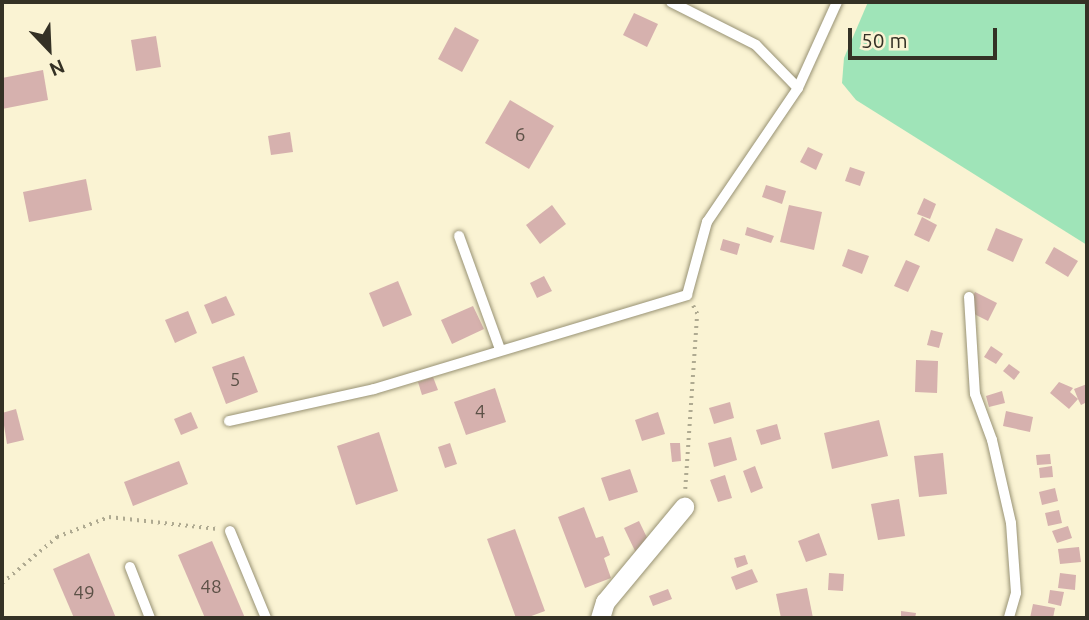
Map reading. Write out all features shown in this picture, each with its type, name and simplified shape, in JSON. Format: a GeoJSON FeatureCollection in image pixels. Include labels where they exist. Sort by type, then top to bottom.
{"type":"FeatureCollection","features":[{"type":"Feature","properties":{"kind":"street"},"geometry":{"type":"LineString","coordinates":[[600,618],[606,602],[684,507]]}},
{"type":"Feature","properties":{"kind":"lane"},"geometry":{"type":"LineString","coordinates":[[671,2],[756,45],[798,88]]}},
{"type":"Feature","properties":{"kind":"lane"},"geometry":{"type":"LineString","coordinates":[[229,422],[374,389],[687,295],[707,222],[798,88],[837,2]]}},
{"type":"Feature","properties":{"kind":"lane"},"geometry":{"type":"LineString","coordinates":[[459,236],[500,349]]}},
{"type":"Feature","properties":{"kind":"lane"},"geometry":{"type":"LineString","coordinates":[[969,297],[975,394],[992,440],[1011,523],[1016,593],[1009,618]]}},
{"type":"Feature","properties":{"kind":"lane"},"geometry":{"type":"LineString","coordinates":[[230,531],[266,618]]}},
{"type":"Feature","properties":{"kind":"lane"},"geometry":{"type":"LineString","coordinates":[[130,567],[150,618]]}},
{"type":"Feature","properties":{"kind":"path"},"geometry":{"type":"LineString","coordinates":[[684,507],[697,314],[687,295]]}},
{"type":"Feature","properties":{"kind":"path"},"geometry":{"type":"LineString","coordinates":[[2,583],[57,537],[109,517],[230,531]]}},
{"type":"Feature","properties":{"kind":"green space"},"geometry":{"type":"Polygon","coordinates":[[[868,2],[1087,2],[1087,245],[856,100],[842,83],[844,58],[868,2]]]}},
{"type":"Feature","properties":{"kind":"building"},"geometry":{"type":"Polygon","coordinates":[[[634,13],[658,24],[647,47],[623,35],[634,13]]]}},
{"type":"Feature","properties":{"kind":"building"},"geometry":{"type":"Polygon","coordinates":[[[455,27],[479,40],[462,72],[438,59],[455,27]]]}},
{"type":"Feature","properties":{"kind":"building"},"geometry":{"type":"Polygon","coordinates":[[[156,36],[161,67],[136,71],[131,40],[156,36]]]}},
{"type":"Feature","properties":{"kind":"building"},"geometry":{"type":"Polygon","coordinates":[[[43,70],[48,100],[2,109],[2,78],[43,70]]]}},
{"type":"Feature","properties":{"kind":"building"},"geometry":{"type":"Polygon","coordinates":[[[510,100],[554,126],[529,169],[485,143],[510,100]]]}},
{"type":"Feature","properties":{"kind":"building"},"geometry":{"type":"Polygon","coordinates":[[[290,132],[293,152],[271,155],[268,136],[290,132]]]}},
{"type":"Feature","properties":{"kind":"building"},"geometry":{"type":"Polygon","coordinates":[[[808,147],[823,154],[816,170],[800,162],[808,147]]]}},
{"type":"Feature","properties":{"kind":"building"},"geometry":{"type":"Polygon","coordinates":[[[850,167],[865,172],[860,186],[845,181],[850,167]]]}},
{"type":"Feature","properties":{"kind":"building"},"geometry":{"type":"Polygon","coordinates":[[[86,179],[92,210],[29,222],[23,192],[86,179]]]}},
{"type":"Feature","properties":{"kind":"building"},"geometry":{"type":"Polygon","coordinates":[[[766,185],[786,191],[782,204],[762,197],[766,185]]]}},
{"type":"Feature","properties":{"kind":"building"},"geometry":{"type":"Polygon","coordinates":[[[924,198],[936,204],[930,219],[917,214],[924,198]]]}},
{"type":"Feature","properties":{"kind":"building"},"geometry":{"type":"Polygon","coordinates":[[[552,205],[566,224],[540,244],[526,225],[552,205]]]}},
{"type":"Feature","properties":{"kind":"building"},"geometry":{"type":"Polygon","coordinates":[[[789,205],[822,212],[814,250],[780,242],[789,205]]]}},
{"type":"Feature","properties":{"kind":"building"},"geometry":{"type":"Polygon","coordinates":[[[922,217],[937,225],[929,242],[914,235],[922,217]]]}},
{"type":"Feature","properties":{"kind":"building"},"geometry":{"type":"Polygon","coordinates":[[[747,227],[774,236],[771,243],[745,235],[747,227]]]}},
{"type":"Feature","properties":{"kind":"building"},"geometry":{"type":"Polygon","coordinates":[[[996,228],[1023,239],[1013,262],[987,250],[996,228]]]}},
{"type":"Feature","properties":{"kind":"building"},"geometry":{"type":"Polygon","coordinates":[[[723,239],[740,244],[737,255],[720,250],[723,239]]]}},
{"type":"Feature","properties":{"kind":"building"},"geometry":{"type":"Polygon","coordinates":[[[1054,247],[1078,261],[1068,277],[1045,263],[1054,247]]]}},
{"type":"Feature","properties":{"kind":"building"},"geometry":{"type":"Polygon","coordinates":[[[848,249],[869,256],[862,274],[842,266],[848,249]]]}},
{"type":"Feature","properties":{"kind":"building"},"geometry":{"type":"Polygon","coordinates":[[[906,260],[920,266],[908,292],[894,286],[906,260]]]}},
{"type":"Feature","properties":{"kind":"building"},"geometry":{"type":"Polygon","coordinates":[[[544,276],[552,291],[537,298],[530,283],[544,276]]]}},
{"type":"Feature","properties":{"kind":"building"},"geometry":{"type":"Polygon","coordinates":[[[398,281],[412,315],[383,327],[369,293],[398,281]]]}},
{"type":"Feature","properties":{"kind":"building"},"geometry":{"type":"Polygon","coordinates":[[[975,292],[997,303],[988,321],[966,310],[975,292]]]}},
{"type":"Feature","properties":{"kind":"building"},"geometry":{"type":"Polygon","coordinates":[[[226,296],[235,315],[212,324],[204,305],[226,296]]]}},
{"type":"Feature","properties":{"kind":"building"},"geometry":{"type":"Polygon","coordinates":[[[473,306],[484,329],[452,344],[441,320],[473,306]]]}},
{"type":"Feature","properties":{"kind":"building"},"geometry":{"type":"Polygon","coordinates":[[[188,311],[197,333],[175,343],[165,320],[188,311]]]}},
{"type":"Feature","properties":{"kind":"building"},"geometry":{"type":"Polygon","coordinates":[[[931,330],[943,333],[939,348],[927,345],[931,330]]]}},
{"type":"Feature","properties":{"kind":"building"},"geometry":{"type":"Polygon","coordinates":[[[991,346],[1003,354],[996,364],[984,357],[991,346]]]}},
{"type":"Feature","properties":{"kind":"building"},"geometry":{"type":"Polygon","coordinates":[[[244,356],[258,392],[226,404],[212,367],[244,356]]]}},
{"type":"Feature","properties":{"kind":"building"},"geometry":{"type":"Polygon","coordinates":[[[916,360],[938,361],[937,393],[915,392],[916,360]]]}},
{"type":"Feature","properties":{"kind":"building"},"geometry":{"type":"Polygon","coordinates":[[[1009,364],[1020,372],[1014,380],[1003,371],[1009,364]]]}},
{"type":"Feature","properties":{"kind":"building"},"geometry":{"type":"Polygon","coordinates":[[[433,377],[438,390],[422,395],[418,382],[433,377]]]}},
{"type":"Feature","properties":{"kind":"building"},"geometry":{"type":"Polygon","coordinates":[[[1059,382],[1073,388],[1070,392],[1078,399],[1069,409],[1050,393],[1059,382]]]}},
{"type":"Feature","properties":{"kind":"building"},"geometry":{"type":"Polygon","coordinates":[[[1087,384],[1087,402],[1081,405],[1074,389],[1087,384]]]}},
{"type":"Feature","properties":{"kind":"building"},"geometry":{"type":"Polygon","coordinates":[[[495,388],[506,422],[466,435],[454,402],[495,388]]]}},
{"type":"Feature","properties":{"kind":"building"},"geometry":{"type":"Polygon","coordinates":[[[1002,391],[1005,403],[989,407],[986,396],[1002,391]]]}},
{"type":"Feature","properties":{"kind":"building"},"geometry":{"type":"Polygon","coordinates":[[[730,402],[734,418],[714,424],[709,408],[730,402]]]}},
{"type":"Feature","properties":{"kind":"building"},"geometry":{"type":"Polygon","coordinates":[[[16,409],[24,440],[7,444],[2,413],[16,409]]]}},
{"type":"Feature","properties":{"kind":"building"},"geometry":{"type":"Polygon","coordinates":[[[1006,411],[1033,417],[1030,432],[1003,426],[1006,411]]]}},
{"type":"Feature","properties":{"kind":"building"},"geometry":{"type":"Polygon","coordinates":[[[191,412],[198,428],[181,435],[174,419],[191,412]]]}},
{"type":"Feature","properties":{"kind":"building"},"geometry":{"type":"Polygon","coordinates":[[[658,412],[665,434],[642,441],[635,420],[658,412]]]}},
{"type":"Feature","properties":{"kind":"building"},"geometry":{"type":"Polygon","coordinates":[[[879,420],[888,456],[832,469],[824,433],[879,420]]]}},
{"type":"Feature","properties":{"kind":"building"},"geometry":{"type":"Polygon","coordinates":[[[777,424],[781,439],[761,445],[756,430],[777,424]]]}},
{"type":"Feature","properties":{"kind":"building"},"geometry":{"type":"Polygon","coordinates":[[[379,432],[398,491],[356,505],[337,446],[379,432]]]}},
{"type":"Feature","properties":{"kind":"building"},"geometry":{"type":"Polygon","coordinates":[[[731,437],[737,460],[714,467],[708,443],[731,437]]]}},
{"type":"Feature","properties":{"kind":"building"},"geometry":{"type":"Polygon","coordinates":[[[450,443],[457,464],[445,468],[438,447],[450,443]]]}},
{"type":"Feature","properties":{"kind":"building"},"geometry":{"type":"Polygon","coordinates":[[[670,443],[680,443],[681,461],[672,462],[670,443]]]}},
{"type":"Feature","properties":{"kind":"building"},"geometry":{"type":"Polygon","coordinates":[[[943,453],[947,494],[919,497],[914,456],[943,453]]]}},
{"type":"Feature","properties":{"kind":"building"},"geometry":{"type":"Polygon","coordinates":[[[1050,454],[1051,464],[1037,465],[1036,455],[1050,454]]]}},
{"type":"Feature","properties":{"kind":"building"},"geometry":{"type":"Polygon","coordinates":[[[179,461],[188,484],[133,506],[124,482],[179,461]]]}},
{"type":"Feature","properties":{"kind":"building"},"geometry":{"type":"Polygon","coordinates":[[[755,466],[763,488],[751,493],[743,471],[755,466]]]}},
{"type":"Feature","properties":{"kind":"building"},"geometry":{"type":"Polygon","coordinates":[[[1052,466],[1053,477],[1040,478],[1039,468],[1052,466]]]}},
{"type":"Feature","properties":{"kind":"building"},"geometry":{"type":"Polygon","coordinates":[[[630,469],[638,492],[609,501],[601,478],[630,469]]]}},
{"type":"Feature","properties":{"kind":"building"},"geometry":{"type":"Polygon","coordinates":[[[725,475],[732,498],[718,502],[710,480],[725,475]]]}},
{"type":"Feature","properties":{"kind":"building"},"geometry":{"type":"Polygon","coordinates":[[[1055,488],[1058,501],[1042,505],[1039,492],[1055,488]]]}},
{"type":"Feature","properties":{"kind":"building"},"geometry":{"type":"Polygon","coordinates":[[[899,499],[905,536],[878,540],[871,504],[899,499]]]}},
{"type":"Feature","properties":{"kind":"building"},"geometry":{"type":"Polygon","coordinates":[[[584,507],[596,538],[603,536],[610,555],[604,558],[611,578],[585,588],[558,517],[584,507]]]}},
{"type":"Feature","properties":{"kind":"building"},"geometry":{"type":"Polygon","coordinates":[[[1059,510],[1062,523],[1048,526],[1045,513],[1059,510]]]}},
{"type":"Feature","properties":{"kind":"building"},"geometry":{"type":"Polygon","coordinates":[[[639,521],[651,546],[636,553],[624,528],[639,521]]]}},
{"type":"Feature","properties":{"kind":"building"},"geometry":{"type":"Polygon","coordinates":[[[1068,526],[1072,538],[1057,543],[1052,531],[1068,526]]]}},
{"type":"Feature","properties":{"kind":"building"},"geometry":{"type":"Polygon","coordinates":[[[515,529],[545,611],[526,618],[516,618],[487,539],[515,529]]]}},
{"type":"Feature","properties":{"kind":"building"},"geometry":{"type":"Polygon","coordinates":[[[819,533],[827,555],[806,562],[798,541],[819,533]]]}},
{"type":"Feature","properties":{"kind":"building"},"geometry":{"type":"Polygon","coordinates":[[[212,541],[245,618],[205,618],[178,555],[212,541]]]}},
{"type":"Feature","properties":{"kind":"building"},"geometry":{"type":"Polygon","coordinates":[[[1079,547],[1081,562],[1060,564],[1058,549],[1079,547]]]}},
{"type":"Feature","properties":{"kind":"building"},"geometry":{"type":"Polygon","coordinates":[[[89,553],[116,618],[74,618],[53,569],[89,553]]]}},
{"type":"Feature","properties":{"kind":"building"},"geometry":{"type":"Polygon","coordinates":[[[745,555],[748,564],[737,568],[734,558],[745,555]]]}},
{"type":"Feature","properties":{"kind":"building"},"geometry":{"type":"Polygon","coordinates":[[[752,569],[758,582],[736,590],[731,577],[752,569]]]}},
{"type":"Feature","properties":{"kind":"building"},"geometry":{"type":"Polygon","coordinates":[[[829,573],[844,574],[843,591],[828,590],[829,573]]]}},
{"type":"Feature","properties":{"kind":"building"},"geometry":{"type":"Polygon","coordinates":[[[1060,573],[1076,575],[1075,590],[1058,588],[1060,573]]]}},
{"type":"Feature","properties":{"kind":"building"},"geometry":{"type":"Polygon","coordinates":[[[807,588],[813,618],[781,618],[776,594],[807,588]]]}},
{"type":"Feature","properties":{"kind":"building"},"geometry":{"type":"Polygon","coordinates":[[[668,589],[672,599],[653,606],[649,596],[668,589]]]}},
{"type":"Feature","properties":{"kind":"building"},"geometry":{"type":"Polygon","coordinates":[[[1050,590],[1064,592],[1061,606],[1048,603],[1050,590]]]}},
{"type":"Feature","properties":{"kind":"building"},"geometry":{"type":"Polygon","coordinates":[[[1033,604],[1055,608],[1053,618],[1030,618],[1033,604]]]}},
{"type":"Feature","properties":{"kind":"building"},"geometry":{"type":"Polygon","coordinates":[[[901,611],[916,613],[915,618],[901,618],[901,611]]]}}]}
